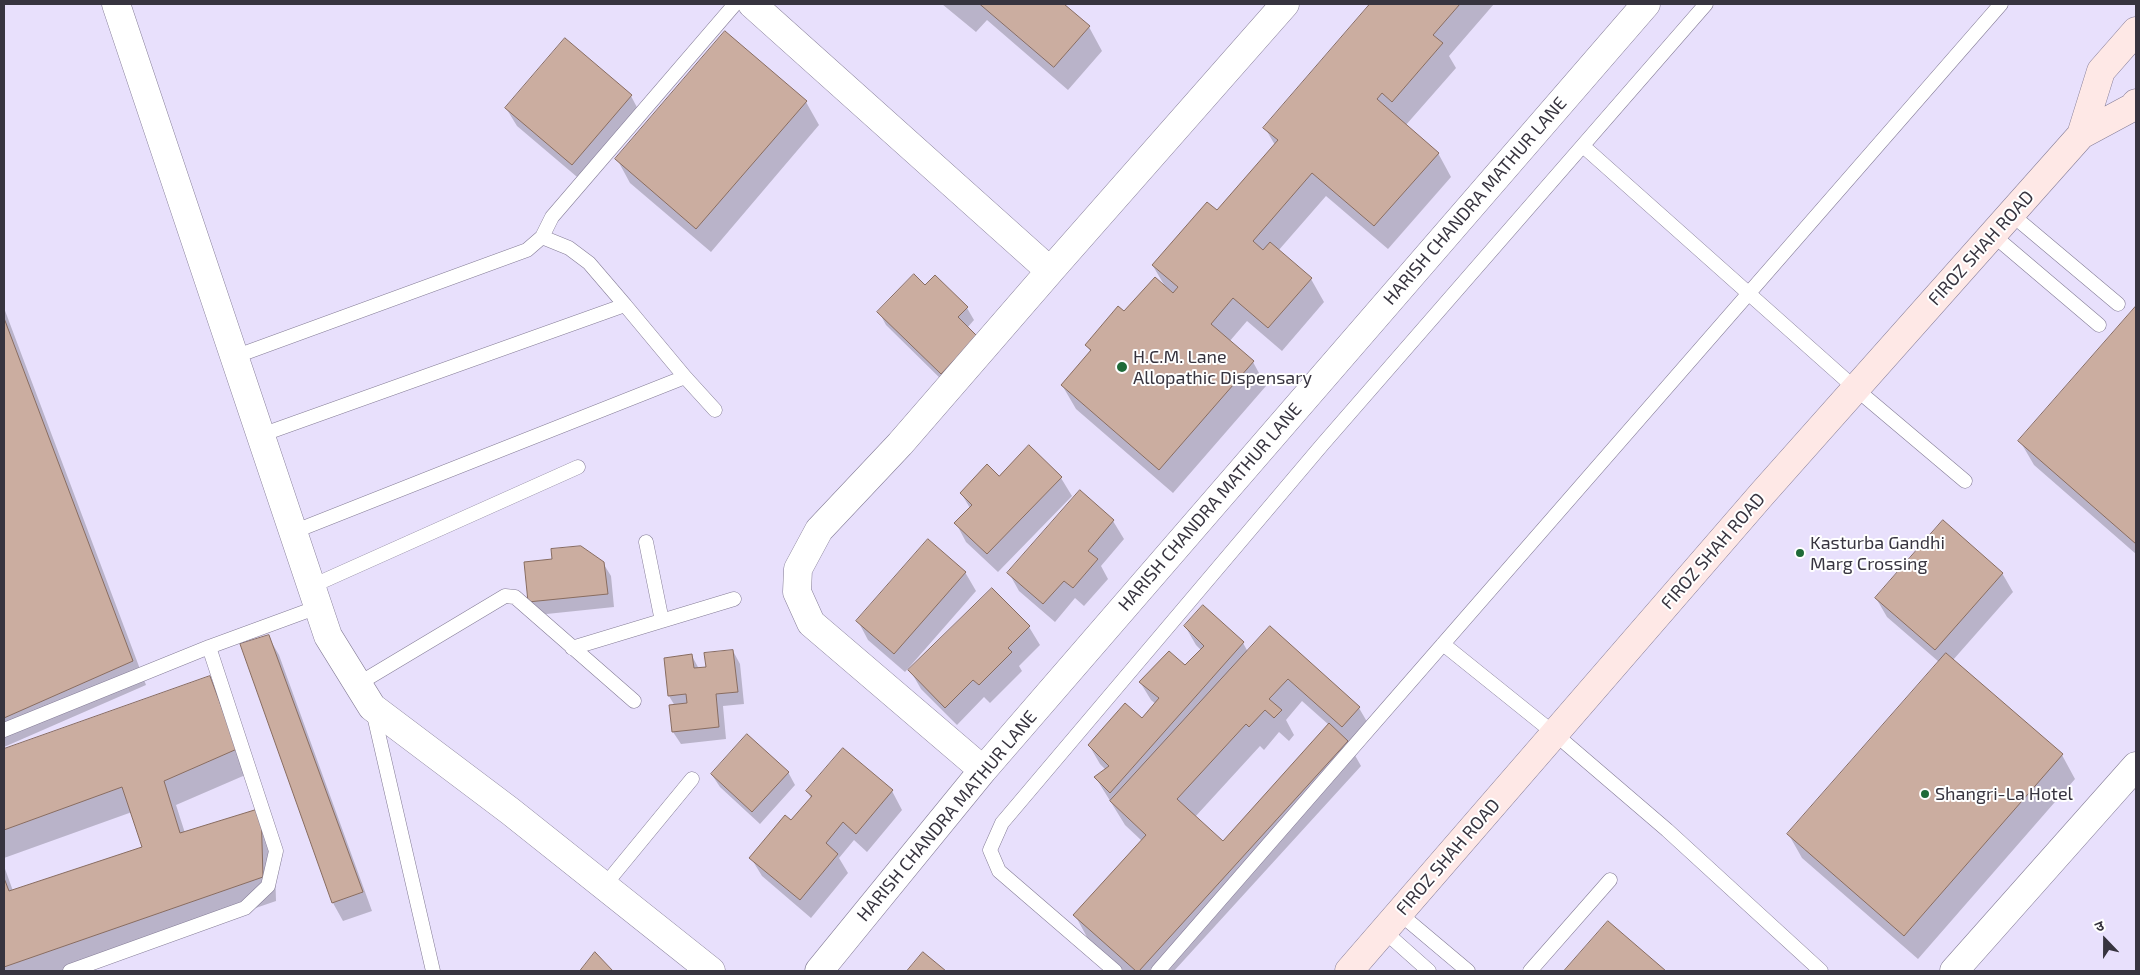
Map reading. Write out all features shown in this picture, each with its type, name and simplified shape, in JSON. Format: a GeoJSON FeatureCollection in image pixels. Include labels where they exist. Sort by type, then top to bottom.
{"type":"FeatureCollection","features":[{"type":"Feature","properties":{"kind":"main road","name":"FIROZ SHAH ROAD"},"geometry":{"type":"LineString","coordinates":[[2081,135],[2102,71],[2136,31]]}},
{"type":"Feature","properties":{"kind":"main road","name":"FIROZ SHAH ROAD"},"geometry":{"type":"LineString","coordinates":[[1349,971],[1856,389],[2081,135],[2136,103]]}},
{"type":"Feature","properties":{"kind":"street"},"geometry":{"type":"LineString","coordinates":[[116,4],[328,636],[372,706],[510,811],[711,971]]}},
{"type":"Feature","properties":{"kind":"street"},"geometry":{"type":"LineString","coordinates":[[752,4],[1050,271]]}},
{"type":"Feature","properties":{"kind":"street"},"geometry":{"type":"LineString","coordinates":[[982,770],[811,623],[796,592],[798,569],[819,530],[900,444],[1285,4]]}},
{"type":"Feature","properties":{"kind":"street","name":"HARISH CHANDRA MATHUR LANE"},"geometry":{"type":"LineString","coordinates":[[819,971],[982,770],[1646,4]]}},
{"type":"Feature","properties":{"kind":"street"},"geometry":{"type":"LineString","coordinates":[[1954,971],[2136,766]]}},
{"type":"Feature","properties":{"kind":"lane"},"geometry":{"type":"LineString","coordinates":[[234,358],[527,250],[542,237],[552,217],[735,4]]}},
{"type":"Feature","properties":{"kind":"lane"},"geometry":{"type":"LineString","coordinates":[[1115,971],[999,871],[990,850],[1002,823],[1322,445],[1706,4]]}},
{"type":"Feature","properties":{"kind":"lane"},"geometry":{"type":"LineString","coordinates":[[1158,971],[2001,4]]}},
{"type":"Feature","properties":{"kind":"lane"},"geometry":{"type":"LineString","coordinates":[[1582,146],[1856,389],[1965,481]]}},
{"type":"Feature","properties":{"kind":"lane"},"geometry":{"type":"LineString","coordinates":[[2011,214],[2118,304]]}},
{"type":"Feature","properties":{"kind":"lane"},"geometry":{"type":"LineString","coordinates":[[1992,235],[2099,325]]}},
{"type":"Feature","properties":{"kind":"lane"},"geometry":{"type":"LineString","coordinates":[[542,237],[569,248],[588,263],[715,410]]}},
{"type":"Feature","properties":{"kind":"lane"},"geometry":{"type":"LineString","coordinates":[[261,434],[625,305]]}},
{"type":"Feature","properties":{"kind":"lane"},"geometry":{"type":"LineString","coordinates":[[294,532],[686,377]]}},
{"type":"Feature","properties":{"kind":"lane"},"geometry":{"type":"LineString","coordinates":[[4,730],[210,647],[578,467]]}},
{"type":"Feature","properties":{"kind":"lane"},"geometry":{"type":"LineString","coordinates":[[646,542],[662,621]]}},
{"type":"Feature","properties":{"kind":"lane"},"geometry":{"type":"LineString","coordinates":[[358,684],[505,596],[515,597],[634,702]]}},
{"type":"Feature","properties":{"kind":"lane"},"geometry":{"type":"LineString","coordinates":[[572,648],[734,599]]}},
{"type":"Feature","properties":{"kind":"lane"},"geometry":{"type":"LineString","coordinates":[[1443,644],[1555,734],[1667,830],[1821,971]]}},
{"type":"Feature","properties":{"kind":"lane"},"geometry":{"type":"LineString","coordinates":[[70,971],[245,908],[268,886],[276,851],[210,647]]}},
{"type":"Feature","properties":{"kind":"lane"},"geometry":{"type":"LineString","coordinates":[[372,706],[433,971]]}},
{"type":"Feature","properties":{"kind":"lane"},"geometry":{"type":"LineString","coordinates":[[604,886],[692,779]]}},
{"type":"Feature","properties":{"kind":"lane"},"geometry":{"type":"LineString","coordinates":[[1530,971],[1610,880]]}},
{"type":"Feature","properties":{"kind":"lane"},"geometry":{"type":"LineString","coordinates":[[1392,922],[1429,971]]}},
{"type":"Feature","properties":{"kind":"lane"},"geometry":{"type":"LineString","coordinates":[[1392,922],[1468,971]]}},
{"type":"Feature","properties":{"kind":"building"},"geometry":{"type":"Polygon","coordinates":[[[980,4],[1064,4],[1090,26],[1054,67],[980,4]]]}},
{"type":"Feature","properties":{"kind":"building"},"geometry":{"type":"Polygon","coordinates":[[[1370,4],[1460,4],[1433,35],[1443,43],[1392,102],[1382,93],[1377,99],[1439,153],[1374,226],[1312,173],[1253,241],[1263,250],[1270,242],[1312,278],[1268,328],[1233,298],[1211,324],[1254,361],[1159,470],[1061,385],[1091,350],[1085,345],[1118,306],[1124,311],[1155,277],[1173,293],[1178,287],[1152,265],[1207,202],[1217,210],[1278,140],[1263,128],[1370,4]]]}},
{"type":"Feature","properties":{"kind":"building"},"geometry":{"type":"Polygon","coordinates":[[[725,31],[807,101],[696,229],[615,159],[725,31]]]}},
{"type":"Feature","properties":{"kind":"building"},"geometry":{"type":"Polygon","coordinates":[[[565,38],[632,95],[572,165],[505,108],[565,38]]]}},
{"type":"Feature","properties":{"kind":"building"},"geometry":{"type":"Polygon","coordinates":[[[914,274],[925,285],[935,275],[968,307],[958,317],[977,336],[941,374],[877,312],[914,274]]]}},
{"type":"Feature","properties":{"kind":"building"},"geometry":{"type":"Polygon","coordinates":[[[2136,306],[2136,544],[2018,441],[2136,306]]]}},
{"type":"Feature","properties":{"kind":"building"},"geometry":{"type":"Polygon","coordinates":[[[4,318],[133,661],[4,718],[4,318]]]}},
{"type":"Feature","properties":{"kind":"building"},"geometry":{"type":"Polygon","coordinates":[[[1029,445],[1062,477],[987,554],[954,523],[972,505],[960,493],[987,464],[999,476],[1029,445]]]}},
{"type":"Feature","properties":{"kind":"building"},"geometry":{"type":"Polygon","coordinates":[[[1080,490],[1114,520],[1088,551],[1098,559],[1073,588],[1064,581],[1043,604],[1007,573],[1080,490]]]}},
{"type":"Feature","properties":{"kind":"building"},"geometry":{"type":"Polygon","coordinates":[[[1943,520],[2003,573],[1935,650],[1875,598],[1943,520]]]}},
{"type":"Feature","properties":{"kind":"building"},"geometry":{"type":"Polygon","coordinates":[[[928,539],[966,572],[894,654],[856,621],[928,539]]]}},
{"type":"Feature","properties":{"kind":"building"},"geometry":{"type":"Polygon","coordinates":[[[581,546],[604,562],[608,594],[528,602],[524,562],[552,559],[551,549],[581,546]]]}},
{"type":"Feature","properties":{"kind":"building"},"geometry":{"type":"Polygon","coordinates":[[[992,588],[1030,626],[1008,648],[1012,652],[979,685],[973,680],[945,708],[908,670],[992,588]]]}},
{"type":"Feature","properties":{"kind":"building"},"geometry":{"type":"Polygon","coordinates":[[[1203,605],[1244,642],[1110,793],[1094,777],[1109,766],[1088,745],[1125,703],[1142,718],[1159,698],[1139,682],[1169,651],[1185,665],[1204,646],[1184,626],[1203,605]]]}},
{"type":"Feature","properties":{"kind":"building"},"geometry":{"type":"Polygon","coordinates":[[[1270,626],[1360,707],[1342,727],[1288,679],[1269,699],[1282,710],[1274,718],[1265,710],[1249,727],[1246,724],[1177,799],[1223,841],[1329,723],[1348,741],[1139,971],[1136,971],[1073,915],[1146,835],[1110,801],[1270,626]]]}},
{"type":"Feature","properties":{"kind":"building"},"geometry":{"type":"Polygon","coordinates":[[[269,635],[363,892],[332,903],[240,644],[269,635]]]}},
{"type":"Feature","properties":{"kind":"building"},"geometry":{"type":"Polygon","coordinates":[[[733,650],[738,692],[716,694],[719,727],[672,732],[669,705],[687,703],[686,694],[668,696],[664,658],[692,654],[694,668],[706,667],[704,653],[733,650]]]}},
{"type":"Feature","properties":{"kind":"building","name":"Shangri-La Hotel"},"geometry":{"type":"Polygon","coordinates":[[[1946,653],[2063,754],[1904,936],[1787,834],[1946,653]]]}},
{"type":"Feature","properties":{"kind":"building"},"geometry":{"type":"Polygon","coordinates":[[[210,676],[237,749],[164,781],[180,833],[261,808],[263,877],[4,967],[4,878],[9,891],[142,847],[122,787],[4,830],[4,749],[210,676]]]}},
{"type":"Feature","properties":{"kind":"building"},"geometry":{"type":"Polygon","coordinates":[[[747,734],[789,772],[752,812],[711,774],[747,734]]]}},
{"type":"Feature","properties":{"kind":"building"},"geometry":{"type":"Polygon","coordinates":[[[843,748],[893,790],[856,834],[843,822],[826,843],[838,854],[800,900],[749,858],[785,815],[791,820],[812,796],[806,791],[843,748]]]}},
{"type":"Feature","properties":{"kind":"building"},"geometry":{"type":"Polygon","coordinates":[[[1608,921],[1666,971],[1564,971],[1608,921]]]}},
{"type":"Feature","properties":{"kind":"building"},"geometry":{"type":"Polygon","coordinates":[[[595,952],[613,971],[580,971],[595,952]]]}},
{"type":"Feature","properties":{"kind":"building"},"geometry":{"type":"Polygon","coordinates":[[[923,952],[946,971],[907,971],[923,952]]]}},
{"type":"Feature","properties":{"kind":"place","name":"H.C.M. Lane Allopathic Dispensary"},"geometry":{"type":"Point","coordinates":[1122,367]}},
{"type":"Feature","properties":{"kind":"place","name":"Kasturba Gandhi Marg Crossing"},"geometry":{"type":"Point","coordinates":[1800,553]}},
{"type":"Feature","properties":{"kind":"place","name":"Shangri-La Hotel"},"geometry":{"type":"Point","coordinates":[1925,794]}}]}
